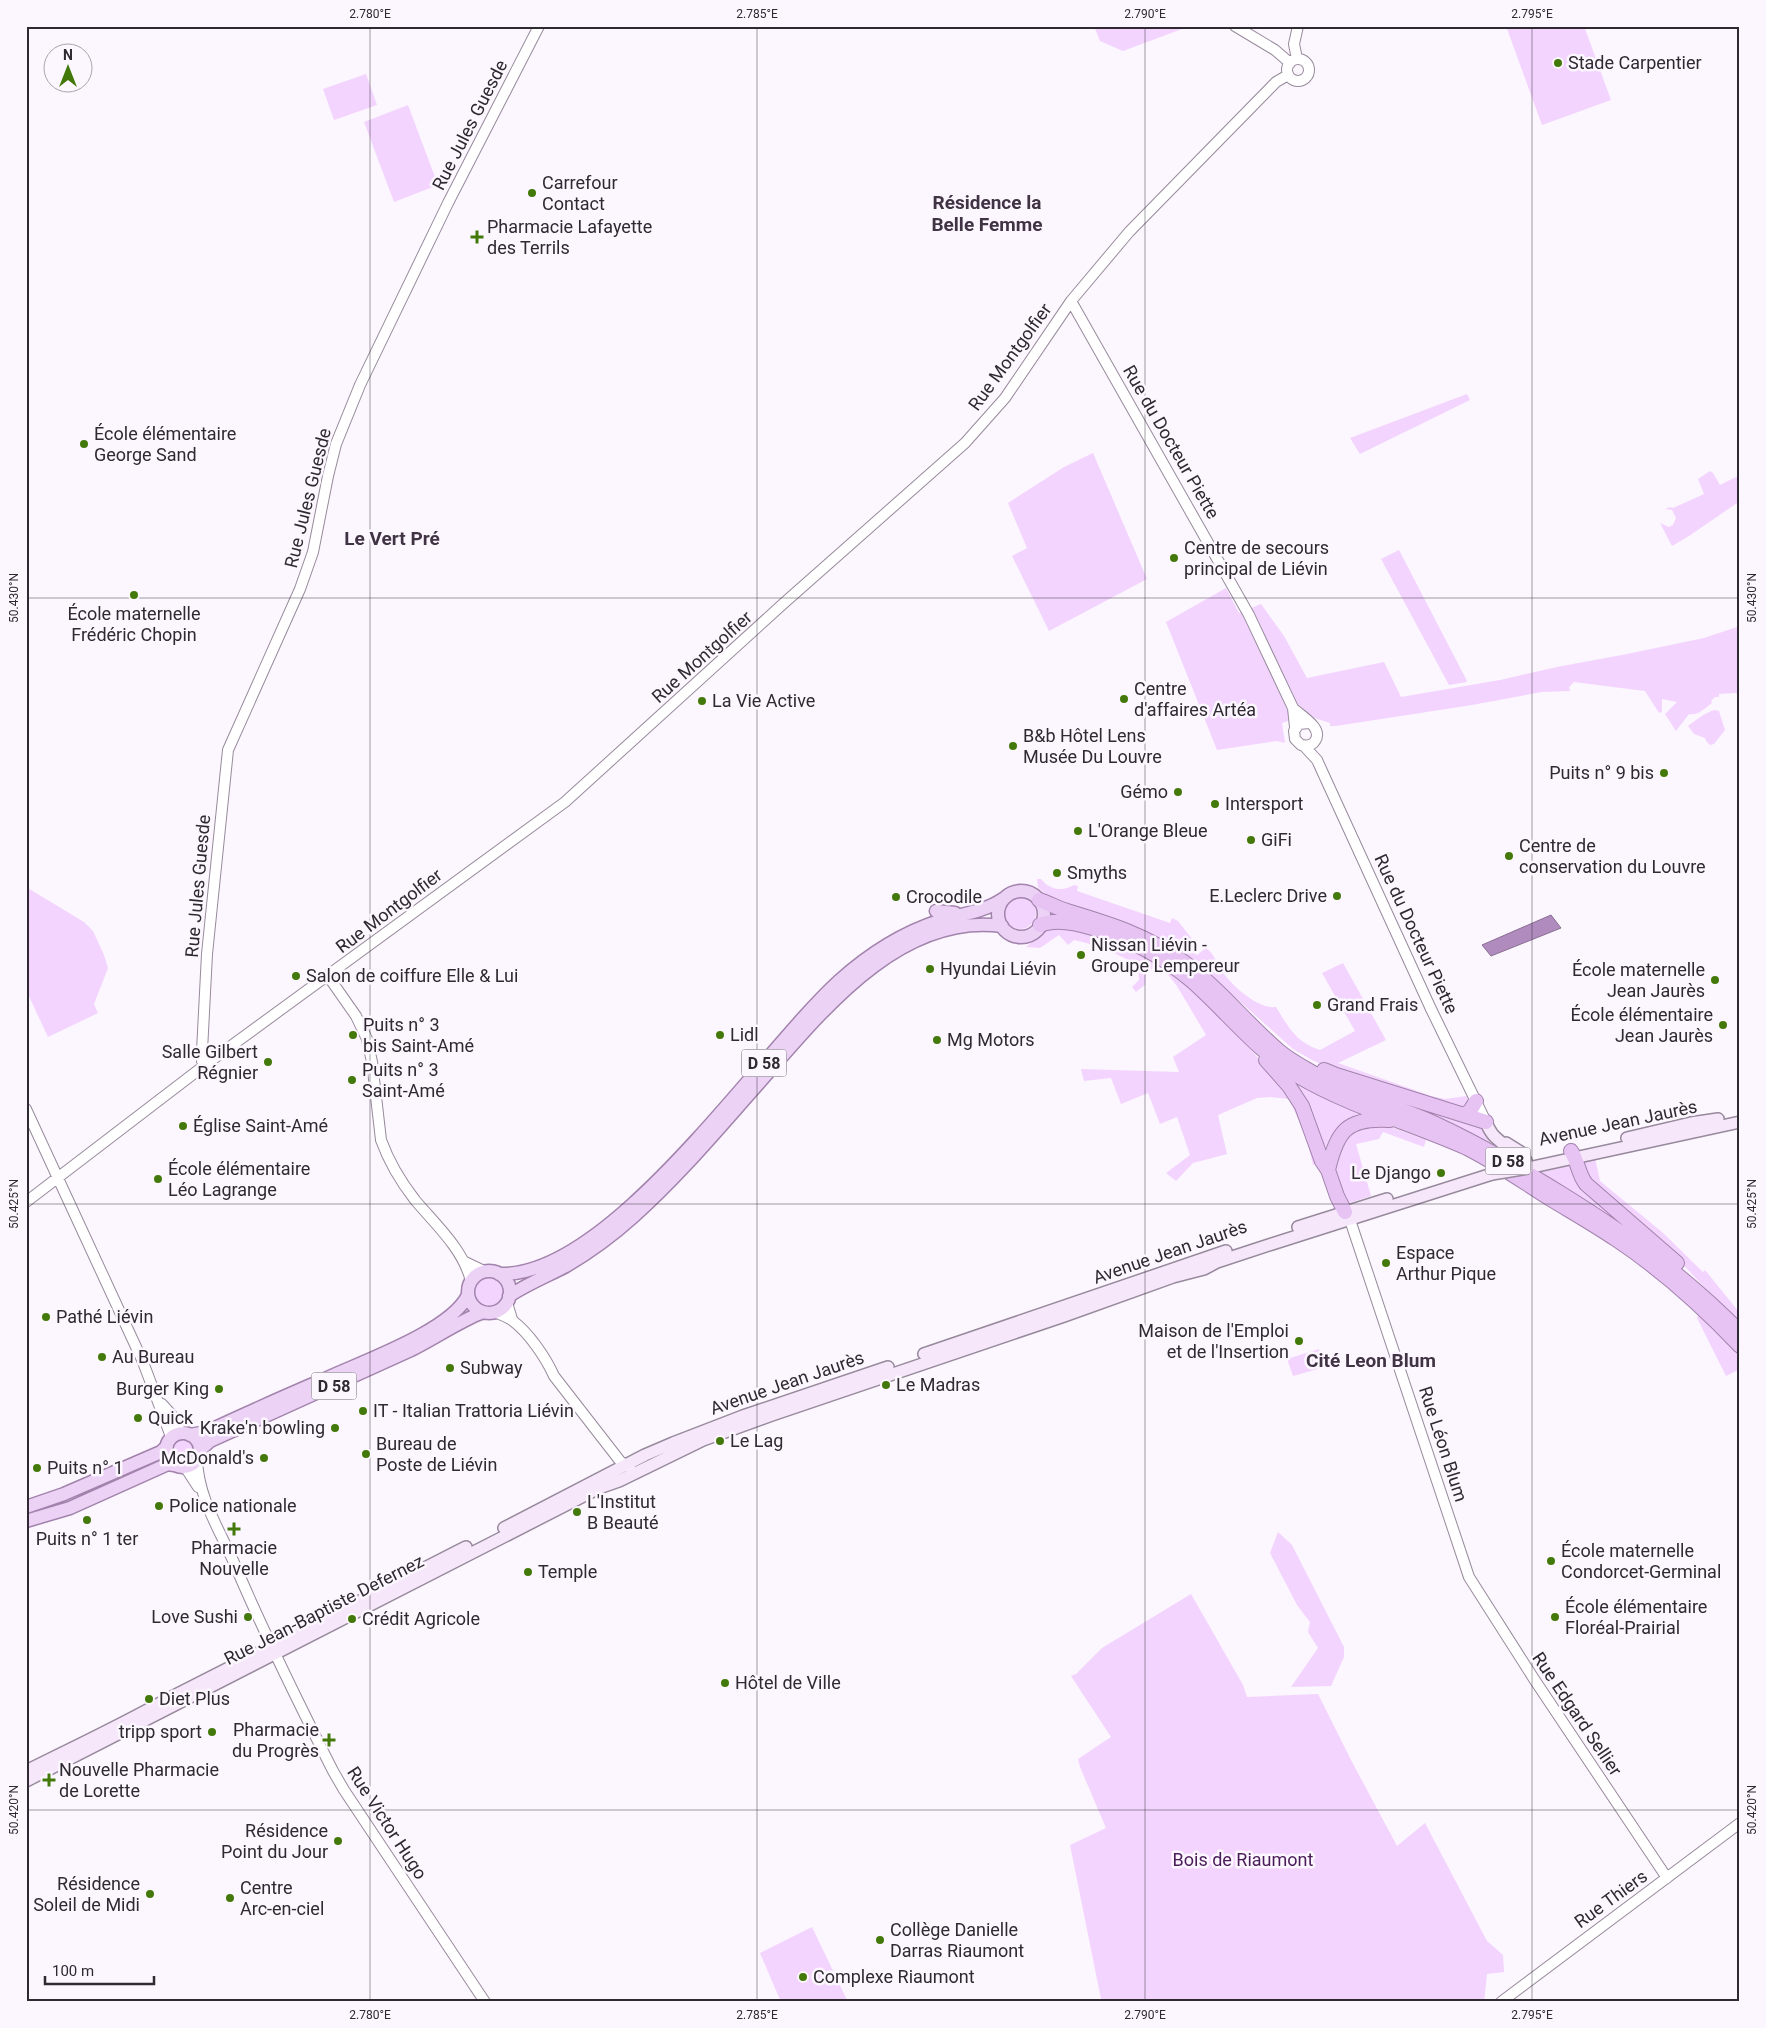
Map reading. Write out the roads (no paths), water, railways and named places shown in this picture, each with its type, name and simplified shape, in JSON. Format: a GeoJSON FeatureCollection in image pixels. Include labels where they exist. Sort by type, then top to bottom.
{"type":"FeatureCollection","features":[{"type":"Feature","properties":{"kind":"highway","name":"D 58"},"geometry":{"type":"LineString","coordinates":[[1039,900],[1067,911],[1118,926],[1159,946],[1198,974],[1281,1064],[1320,1088],[1469,1150],[1617,1240],[1680,1289],[1716,1321],[1740,1346]]}},
{"type":"Feature","properties":{"kind":"highway","name":"D 58"},"geometry":{"type":"LineString","coordinates":[[1040,925],[1055,921],[1088,926],[1123,938],[1146,949],[1172,965],[1191,980],[1253,1034],[1321,1078],[1435,1123],[1488,1148],[1623,1232],[1705,1298],[1740,1332]]}},
{"type":"Feature","properties":{"kind":"highway"},"geometry":{"type":"LineString","coordinates":[[1253,1034],[1336,1075],[1486,1122]]}},
{"type":"Feature","properties":{"kind":"highway"},"geometry":{"type":"LineString","coordinates":[[1253,1034],[1261,1055],[1289,1086],[1302,1106],[1322,1161],[1328,1170],[1337,1196],[1348,1216]]}},
{"type":"Feature","properties":{"kind":"highway"},"geometry":{"type":"LineString","coordinates":[[1465,1114],[1470,1111],[1476,1101]]}},
{"type":"Feature","properties":{"kind":"highway"},"geometry":{"type":"LineString","coordinates":[[1328,1170],[1336,1140],[1350,1126],[1364,1120],[1398,1120]]}},
{"type":"Feature","properties":{"kind":"highway"},"geometry":{"type":"LineString","coordinates":[[1573,1154],[1578,1173],[1586,1184],[1673,1259],[1700,1285],[1705,1298]]}},
{"type":"Feature","properties":{"kind":"main road"},"geometry":{"type":"LineString","coordinates":[[1023,891],[1032,894],[1039,900],[1044,911],[1040,925],[1031,934],[1020,936],[1009,933],[1002,926],[998,915],[1003,899],[1010,893],[1023,891]]}},
{"type":"Feature","properties":{"kind":"main road","name":"D 58"},"geometry":{"type":"LineString","coordinates":[[499,1274],[525,1272],[546,1264],[588,1240],[615,1220],[644,1194],[692,1144],[807,1014],[839,981],[866,958],[882,947],[926,925],[985,909],[1003,899]]}},
{"type":"Feature","properties":{"kind":"main road"},"geometry":{"type":"LineString","coordinates":[[936,911],[960,915]]}},
{"type":"Feature","properties":{"kind":"main road","name":"D 58"},"geometry":{"type":"LineString","coordinates":[[508,1300],[587,1253],[632,1218],[725,1122],[816,1019],[872,967],[903,947],[948,929],[974,924],[1002,926]]}},
{"type":"Feature","properties":{"kind":"main road","name":"Avenue Jean Jaurès"},"geometry":{"type":"LineString","coordinates":[[625,1466],[673,1443],[742,1416],[1124,1285],[1462,1182],[1488,1172],[1573,1154],[1686,1124],[1740,1115]]}},
{"type":"Feature","properties":{"kind":"main road","name":"Rue du Docteur Piette"},"geometry":{"type":"LineString","coordinates":[[1486,1122],[1492,1135],[1524,1164]]}},
{"type":"Feature","properties":{"kind":"main road","name":"Avenue Jean Jaurès"},"geometry":{"type":"LineString","coordinates":[[1573,1154],[1650,1143],[1740,1122]]}},
{"type":"Feature","properties":{"kind":"main road","name":"Avenue Jean Jaurès"},"geometry":{"type":"LineString","coordinates":[[1488,1172],[1508,1170],[1524,1164]]}},
{"type":"Feature","properties":{"kind":"main road","name":"Avenue Jean Jaurès"},"geometry":{"type":"LineString","coordinates":[[637,1472],[703,1440],[772,1415],[1173,1277],[1204,1269],[1237,1255],[1348,1216]]}},
{"type":"Feature","properties":{"kind":"main road"},"geometry":{"type":"LineString","coordinates":[[486,1272],[499,1274],[508,1285],[508,1300],[489,1312],[475,1308],[468,1295],[471,1281],[478,1275],[486,1272]]}},
{"type":"Feature","properties":{"kind":"main road","name":"D 58"},"geometry":{"type":"LineString","coordinates":[[454,1320],[468,1295]]}},
{"type":"Feature","properties":{"kind":"main road","name":"D 58"},"geometry":{"type":"LineString","coordinates":[[186,1434],[208,1437],[393,1349],[432,1328],[454,1320],[489,1312]]}},
{"type":"Feature","properties":{"kind":"main road"},"geometry":{"type":"LineString","coordinates":[[26,1507],[88,1485],[161,1452],[176,1435],[186,1434],[195,1439],[198,1454],[191,1465],[178,1466],[168,1464],[74,1506],[26,1521]]}},
{"type":"Feature","properties":{"kind":"main road","name":"D 58"},"geometry":{"type":"LineString","coordinates":[[198,1454],[208,1437]]}},
{"type":"Feature","properties":{"kind":"main road"},"geometry":{"type":"LineString","coordinates":[[169,1442],[167,1456],[178,1466]]}},
{"type":"Feature","properties":{"kind":"main road","name":"Rue Jean-Baptiste Defernez"},"geometry":{"type":"LineString","coordinates":[[26,1781],[625,1466]]}},
{"type":"Feature","properties":{"kind":"main road","name":"Rue Jean-Baptiste Defernez"},"geometry":{"type":"LineString","coordinates":[[26,1771],[93,1737],[120,1726],[162,1702],[274,1650],[599,1488],[637,1472]]}},
{"type":"Feature","properties":{"kind":"street","name":"Rue Jules Guesde"},"geometry":{"type":"LineString","coordinates":[[205,1065],[202,1061],[202,1051],[207,954],[228,750],[266,663],[274,650],[307,571],[313,552],[336,444],[360,385],[448,203],[539,26]]}},
{"type":"Feature","properties":{"kind":"street"},"geometry":{"type":"LineString","coordinates":[[1235,26],[1293,61],[1307,63],[1308,74],[1300,81],[1293,80],[1288,75],[1287,69],[1293,61],[1298,26]]}},
{"type":"Feature","properties":{"kind":"street"},"geometry":{"type":"LineString","coordinates":[[1278,52],[1294,44]]}},
{"type":"Feature","properties":{"kind":"street","name":"Rue Montgolfier"},"geometry":{"type":"LineString","coordinates":[[26,1202],[58,1179],[111,1135],[205,1065],[564,802],[784,603],[965,443],[1005,398],[1071,301],[1129,232],[1276,82],[1288,75]]}},
{"type":"Feature","properties":{"kind":"street","name":"Rue du Docteur Piette"},"geometry":{"type":"LineString","coordinates":[[1071,301],[1249,615],[1293,708],[1296,727]]}},
{"type":"Feature","properties":{"kind":"street","name":"Rue du Docteur Piette"},"geometry":{"type":"LineString","coordinates":[[1293,708],[1309,722]]}},
{"type":"Feature","properties":{"kind":"street"},"geometry":{"type":"LineString","coordinates":[[1302,722],[1309,722],[1317,730],[1318,734],[1314,742],[1304,746],[1298,743],[1294,734],[1296,727],[1302,722]]}},
{"type":"Feature","properties":{"kind":"street","name":"Rue du Docteur Piette"},"geometry":{"type":"LineString","coordinates":[[1314,742],[1317,760],[1486,1122]]}},
{"type":"Feature","properties":{"kind":"street","name":"Rue du Docteur Piette"},"geometry":{"type":"LineString","coordinates":[[1304,746],[1317,760]]}},
{"type":"Feature","properties":{"kind":"street"},"geometry":{"type":"LineString","coordinates":[[328,976],[356,1016],[365,1033],[372,1062],[381,1140],[389,1159],[407,1189],[465,1262],[471,1281]]}},
{"type":"Feature","properties":{"kind":"street"},"geometry":{"type":"LineString","coordinates":[[26,1110],[102,1278],[125,1322],[159,1401],[170,1434],[169,1442]]}},
{"type":"Feature","properties":{"kind":"street","name":"Rue Léon Blum"},"geometry":{"type":"LineString","coordinates":[[1348,1216],[1465,1564]]}},
{"type":"Feature","properties":{"kind":"street"},"geometry":{"type":"LineString","coordinates":[[465,1262],[486,1272]]}},
{"type":"Feature","properties":{"kind":"street"},"geometry":{"type":"LineString","coordinates":[[508,1300],[512,1320]]}},
{"type":"Feature","properties":{"kind":"street"},"geometry":{"type":"LineString","coordinates":[[489,1312],[512,1320],[541,1353],[554,1376],[625,1466],[637,1472]]}},
{"type":"Feature","properties":{"kind":"street"},"geometry":{"type":"LineString","coordinates":[[159,1401],[186,1434]]}},
{"type":"Feature","properties":{"kind":"street"},"geometry":{"type":"LineString","coordinates":[[198,1454],[198,1474],[208,1506]]}},
{"type":"Feature","properties":{"kind":"street"},"geometry":{"type":"LineString","coordinates":[[178,1466],[192,1477],[208,1506]]}},
{"type":"Feature","properties":{"kind":"street","name":"Rue Victor Hugo"},"geometry":{"type":"LineString","coordinates":[[208,1506],[274,1650],[344,1790],[485,2002]]}},
{"type":"Feature","properties":{"kind":"street","name":"Rue Edgard Sellier"},"geometry":{"type":"LineString","coordinates":[[1465,1564],[1479,1594],[1667,1878]]}},
{"type":"Feature","properties":{"kind":"street","name":"Rue Thiers"},"geometry":{"type":"LineString","coordinates":[[1501,2002],[1740,1823]]}},
{"type":"Feature","properties":{"kind":"place","name":"Stade Carpentier"},"geometry":{"type":"Point","coordinates":[1558,63]}},
{"type":"Feature","properties":{"kind":"place","name":"Carrefour Contact"},"geometry":{"type":"Point","coordinates":[532,193]}},
{"type":"Feature","properties":{"kind":"place","name":"Pharmacie Lafayette des Terrils"},"geometry":{"type":"Point","coordinates":[477,237]}},
{"type":"Feature","properties":{"kind":"place","name":"École élémentaire George Sand"},"geometry":{"type":"Point","coordinates":[84,444]}},
{"type":"Feature","properties":{"kind":"place","name":"Centre de secours principal de Liévin"},"geometry":{"type":"Point","coordinates":[1174,558]}},
{"type":"Feature","properties":{"kind":"place","name":"École maternelle Frédéric Chopin"},"geometry":{"type":"Point","coordinates":[134,595]}},
{"type":"Feature","properties":{"kind":"place","name":"Centre d'affaires Artéa"},"geometry":{"type":"Point","coordinates":[1124,699]}},
{"type":"Feature","properties":{"kind":"place","name":"La Vie Active"},"geometry":{"type":"Point","coordinates":[702,701]}},
{"type":"Feature","properties":{"kind":"place","name":"B&b Hôtel Lens Musée Du Louvre"},"geometry":{"type":"Point","coordinates":[1013,746]}},
{"type":"Feature","properties":{"kind":"place","name":"Puits n° 9 bis"},"geometry":{"type":"Point","coordinates":[1664,773]}},
{"type":"Feature","properties":{"kind":"place","name":"Gémo"},"geometry":{"type":"Point","coordinates":[1178,792]}},
{"type":"Feature","properties":{"kind":"place","name":"Intersport"},"geometry":{"type":"Point","coordinates":[1215,804]}},
{"type":"Feature","properties":{"kind":"place","name":"L'Orange Bleue"},"geometry":{"type":"Point","coordinates":[1078,831]}},
{"type":"Feature","properties":{"kind":"place","name":"GiFi"},"geometry":{"type":"Point","coordinates":[1251,840]}},
{"type":"Feature","properties":{"kind":"place","name":"Centre de conservation du Louvre"},"geometry":{"type":"Point","coordinates":[1509,856]}},
{"type":"Feature","properties":{"kind":"place","name":"Smyths"},"geometry":{"type":"Point","coordinates":[1057,873]}},
{"type":"Feature","properties":{"kind":"place","name":"E.Leclerc Drive"},"geometry":{"type":"Point","coordinates":[1337,896]}},
{"type":"Feature","properties":{"kind":"place","name":"Crocodile"},"geometry":{"type":"Point","coordinates":[896,897]}},
{"type":"Feature","properties":{"kind":"place","name":"Nissan Liévin - Groupe Lempereur"},"geometry":{"type":"Point","coordinates":[1081,955]}},
{"type":"Feature","properties":{"kind":"place","name":"Hyundai Liévin"},"geometry":{"type":"Point","coordinates":[930,969]}},
{"type":"Feature","properties":{"kind":"place","name":"Salon de coiffure Elle & Lui"},"geometry":{"type":"Point","coordinates":[296,976]}},
{"type":"Feature","properties":{"kind":"place","name":"École maternelle Jean Jaurès"},"geometry":{"type":"Point","coordinates":[1715,980]}},
{"type":"Feature","properties":{"kind":"place","name":"Grand Frais"},"geometry":{"type":"Point","coordinates":[1317,1005]}},
{"type":"Feature","properties":{"kind":"place","name":"École élémentaire Jean Jaurès"},"geometry":{"type":"Point","coordinates":[1723,1025]}},
{"type":"Feature","properties":{"kind":"place","name":"Puits n° 3 bis Saint-Amé"},"geometry":{"type":"Point","coordinates":[353,1035]}},
{"type":"Feature","properties":{"kind":"place","name":"Lidl"},"geometry":{"type":"Point","coordinates":[720,1035]}},
{"type":"Feature","properties":{"kind":"place","name":"Mg Motors"},"geometry":{"type":"Point","coordinates":[937,1040]}},
{"type":"Feature","properties":{"kind":"place","name":"Salle Gilbert Régnier"},"geometry":{"type":"Point","coordinates":[268,1062]}},
{"type":"Feature","properties":{"kind":"place","name":"Puits n° 3 Saint-Amé"},"geometry":{"type":"Point","coordinates":[352,1080]}},
{"type":"Feature","properties":{"kind":"place","name":"Église Saint-Amé"},"geometry":{"type":"Point","coordinates":[183,1126]}},
{"type":"Feature","properties":{"kind":"place","name":"Le Django"},"geometry":{"type":"Point","coordinates":[1441,1173]}},
{"type":"Feature","properties":{"kind":"place","name":"École élémentaire Léo Lagrange"},"geometry":{"type":"Point","coordinates":[158,1179]}},
{"type":"Feature","properties":{"kind":"place","name":"Espace Arthur Pique"},"geometry":{"type":"Point","coordinates":[1386,1263]}},
{"type":"Feature","properties":{"kind":"place","name":"Pathé Liévin"},"geometry":{"type":"Point","coordinates":[46,1317]}},
{"type":"Feature","properties":{"kind":"place","name":"Maison de l'Emploi et de l'Insertion"},"geometry":{"type":"Point","coordinates":[1299,1341]}},
{"type":"Feature","properties":{"kind":"place","name":"Au Bureau"},"geometry":{"type":"Point","coordinates":[102,1357]}},
{"type":"Feature","properties":{"kind":"place","name":"Subway"},"geometry":{"type":"Point","coordinates":[450,1368]}},
{"type":"Feature","properties":{"kind":"place","name":"Le Madras"},"geometry":{"type":"Point","coordinates":[886,1385]}},
{"type":"Feature","properties":{"kind":"place","name":"Burger King"},"geometry":{"type":"Point","coordinates":[219,1389]}},
{"type":"Feature","properties":{"kind":"place","name":"IT - Italian Trattoria Liévin"},"geometry":{"type":"Point","coordinates":[363,1411]}},
{"type":"Feature","properties":{"kind":"place","name":"Quick"},"geometry":{"type":"Point","coordinates":[138,1418]}},
{"type":"Feature","properties":{"kind":"place","name":"Krake'n bowling"},"geometry":{"type":"Point","coordinates":[335,1428]}},
{"type":"Feature","properties":{"kind":"place","name":"Le Lag"},"geometry":{"type":"Point","coordinates":[720,1441]}},
{"type":"Feature","properties":{"kind":"place","name":"Bureau de Poste de Liévin"},"geometry":{"type":"Point","coordinates":[366,1454]}},
{"type":"Feature","properties":{"kind":"place","name":"McDonald's"},"geometry":{"type":"Point","coordinates":[264,1458]}},
{"type":"Feature","properties":{"kind":"place","name":"Puits n° 1"},"geometry":{"type":"Point","coordinates":[37,1468]}},
{"type":"Feature","properties":{"kind":"place","name":"Police nationale"},"geometry":{"type":"Point","coordinates":[159,1506]}},
{"type":"Feature","properties":{"kind":"place","name":"L'Institut B Beauté"},"geometry":{"type":"Point","coordinates":[577,1512]}},
{"type":"Feature","properties":{"kind":"place","name":"Puits n° 1 ter"},"geometry":{"type":"Point","coordinates":[87,1520]}},
{"type":"Feature","properties":{"kind":"place","name":"Pharmacie Nouvelle"},"geometry":{"type":"Point","coordinates":[234,1529]}},
{"type":"Feature","properties":{"kind":"place","name":"École maternelle Condorcet-Germinal"},"geometry":{"type":"Point","coordinates":[1551,1561]}},
{"type":"Feature","properties":{"kind":"place","name":"Temple"},"geometry":{"type":"Point","coordinates":[528,1572]}},
{"type":"Feature","properties":{"kind":"place","name":"Love Sushi"},"geometry":{"type":"Point","coordinates":[248,1617]}},
{"type":"Feature","properties":{"kind":"place","name":"École élémentaire Floréal-Prairial"},"geometry":{"type":"Point","coordinates":[1555,1617]}},
{"type":"Feature","properties":{"kind":"place","name":"Crédit Agricole"},"geometry":{"type":"Point","coordinates":[352,1619]}},
{"type":"Feature","properties":{"kind":"place","name":"Hôtel de Ville"},"geometry":{"type":"Point","coordinates":[725,1683]}},
{"type":"Feature","properties":{"kind":"place","name":"Diet Plus"},"geometry":{"type":"Point","coordinates":[149,1699]}},
{"type":"Feature","properties":{"kind":"place","name":"tripp sport"},"geometry":{"type":"Point","coordinates":[212,1732]}},
{"type":"Feature","properties":{"kind":"place","name":"Pharmacie du Progrès"},"geometry":{"type":"Point","coordinates":[329,1740]}},
{"type":"Feature","properties":{"kind":"place","name":"Nouvelle Pharmacie de Lorette"},"geometry":{"type":"Point","coordinates":[49,1780]}},
{"type":"Feature","properties":{"kind":"place","name":"Résidence Point du Jour"},"geometry":{"type":"Point","coordinates":[338,1841]}},
{"type":"Feature","properties":{"kind":"place","name":"Résidence Soleil de Midi"},"geometry":{"type":"Point","coordinates":[150,1894]}},
{"type":"Feature","properties":{"kind":"place","name":"Centre Arc-en-ciel"},"geometry":{"type":"Point","coordinates":[230,1898]}},
{"type":"Feature","properties":{"kind":"place","name":"Collège Danielle Darras Riaumont"},"geometry":{"type":"Point","coordinates":[880,1940]}},
{"type":"Feature","properties":{"kind":"place","name":"Complexe Riaumont"},"geometry":{"type":"Point","coordinates":[803,1977]}},
{"type":"Feature","properties":{"kind":"district","name":"Résidence la Belle Femme"},"geometry":{"type":"Point","coordinates":[987,213]}},
{"type":"Feature","properties":{"kind":"district","name":"Le Vert Pré"},"geometry":{"type":"Point","coordinates":[392,538]}},
{"type":"Feature","properties":{"kind":"district","name":"Cité Leon Blum"},"geometry":{"type":"Point","coordinates":[1371,1360]}},
{"type":"Feature","properties":{"kind":"park label","name":"Bois de Riaumont"},"geometry":{"type":"Point","coordinates":[1243,1860]}}]}
